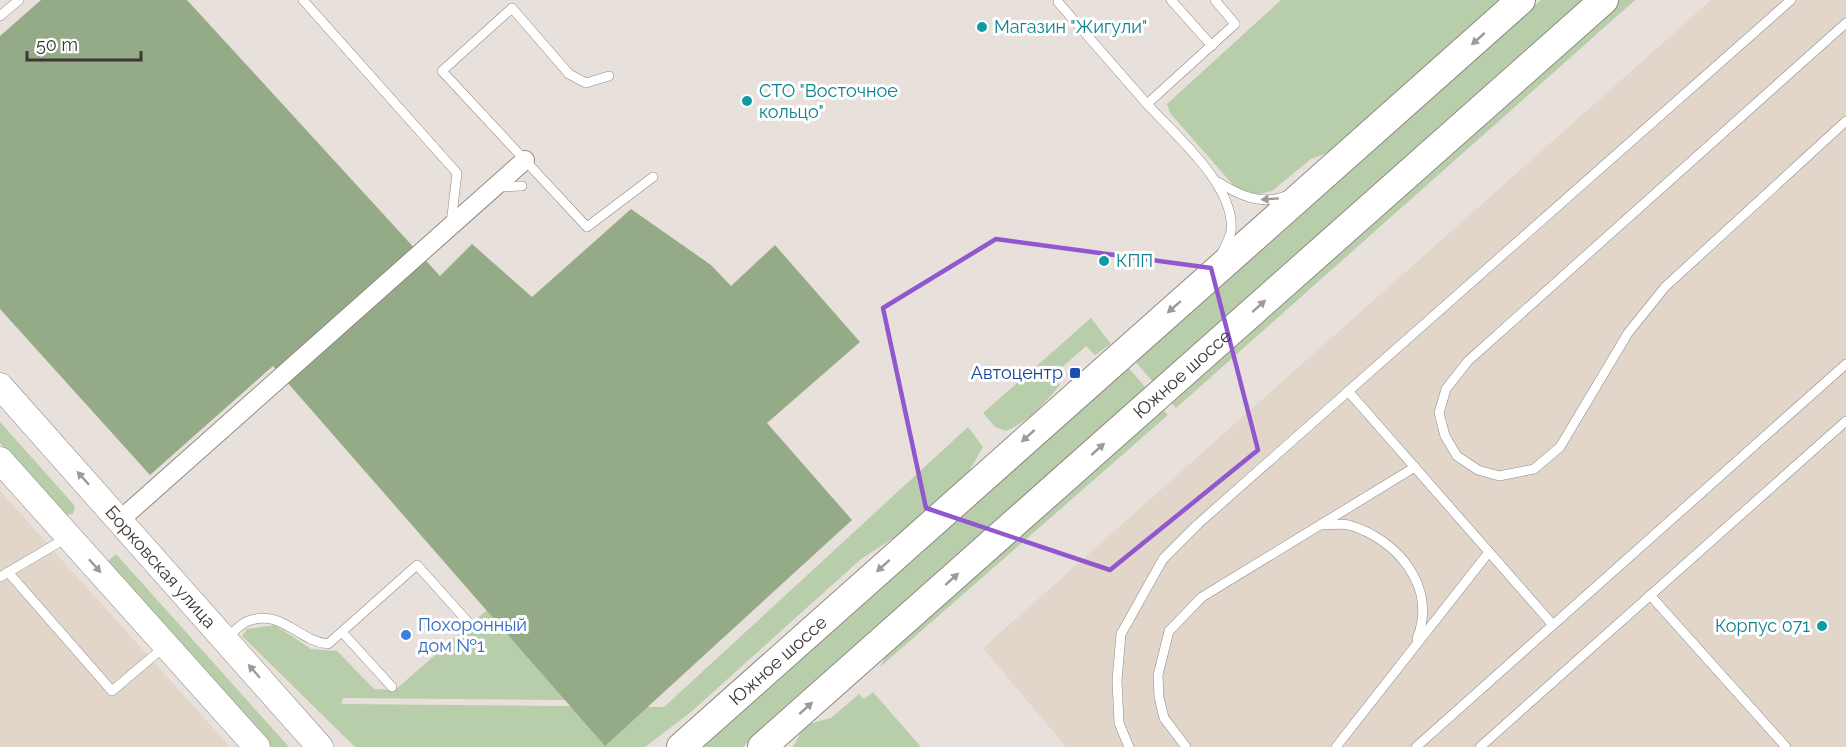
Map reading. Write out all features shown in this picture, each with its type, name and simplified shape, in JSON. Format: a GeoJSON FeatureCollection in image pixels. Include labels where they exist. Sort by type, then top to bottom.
{"type":"FeatureCollection","features":[{"type":"Feature","properties":{"kind":"main road","name":"Южное шоссе"},"geometry":{"type":"LineString","coordinates":[[681,747],[1521,0]]}},
{"type":"Feature","properties":{"kind":"main road","name":"Южное шоссе"},"geometry":{"type":"LineString","coordinates":[[762,747],[1604,0]]}},
{"type":"Feature","properties":{"kind":"main road","name":"Борковская улица"},"geometry":{"type":"LineString","coordinates":[[0,386],[320,747]]}},
{"type":"Feature","properties":{"kind":"main road"},"geometry":{"type":"LineString","coordinates":[[0,460],[257,747]]}},
{"type":"Feature","properties":{"kind":"main road"},"geometry":{"type":"LineString","coordinates":[[664,747],[693,729],[753,682]]}},
{"type":"Feature","properties":{"kind":"main road"},"geometry":{"type":"LineString","coordinates":[[273,693],[339,747]]}},
{"type":"Feature","properties":{"kind":"street"},"geometry":{"type":"LineString","coordinates":[[120,520],[525,160]]}},
{"type":"Feature","properties":{"kind":"lane"},"geometry":{"type":"LineString","coordinates":[[0,16],[19,0]]}},
{"type":"Feature","properties":{"kind":"lane"},"geometry":{"type":"LineString","coordinates":[[303,0],[457,173],[450,226]]}},
{"type":"Feature","properties":{"kind":"lane"},"geometry":{"type":"LineString","coordinates":[[1171,0],[1212,46]]}},
{"type":"Feature","properties":{"kind":"lane"},"geometry":{"type":"LineString","coordinates":[[1147,104],[1235,24],[1215,0]]}},
{"type":"Feature","properties":{"kind":"lane"},"geometry":{"type":"LineString","coordinates":[[1129,747],[1119,723],[1117,680],[1121,634],[1163,559],[1198,524],[1791,0]]}},
{"type":"Feature","properties":{"kind":"lane"},"geometry":{"type":"LineString","coordinates":[[1058,2],[1216,181],[1230,209],[1231,232],[1221,256],[1206,280]]}},
{"type":"Feature","properties":{"kind":"lane"},"geometry":{"type":"LineString","coordinates":[[609,76],[586,83],[569,74],[510,4],[442,71],[587,227],[653,177]]}},
{"type":"Feature","properties":{"kind":"lane"},"geometry":{"type":"LineString","coordinates":[[1846,23],[1468,361],[1446,388],[1439,413],[1445,436],[1457,456],[1478,470],[1499,476],[1534,469],[1560,447],[1628,333],[1665,287],[1846,121]]}},
{"type":"Feature","properties":{"kind":"lane"},"geometry":{"type":"LineString","coordinates":[[1216,181],[1238,194],[1257,200],[1276,200],[1323,177]]}},
{"type":"Feature","properties":{"kind":"lane"},"geometry":{"type":"LineString","coordinates":[[495,187],[522,186]]}},
{"type":"Feature","properties":{"kind":"lane"},"geometry":{"type":"LineString","coordinates":[[1416,747],[1846,364]]}},
{"type":"Feature","properties":{"kind":"lane"},"geometry":{"type":"LineString","coordinates":[[1348,391],[1553,625]]}},
{"type":"Feature","properties":{"kind":"lane"},"geometry":{"type":"LineString","coordinates":[[1480,747],[1846,421]]}},
{"type":"Feature","properties":{"kind":"lane"},"geometry":{"type":"LineString","coordinates":[[1186,747],[1164,718],[1159,697],[1158,675],[1168,631],[1202,597],[1415,467]]}},
{"type":"Feature","properties":{"kind":"lane"},"geometry":{"type":"LineString","coordinates":[[1321,525],[1346,524],[1368,532],[1389,543],[1413,573],[1421,607],[1421,627],[1412,649]]}},
{"type":"Feature","properties":{"kind":"lane"},"geometry":{"type":"LineString","coordinates":[[69,536],[4,575],[112,691],[166,645]]}},
{"type":"Feature","properties":{"kind":"lane"},"geometry":{"type":"LineString","coordinates":[[1336,747],[1489,552]]}},
{"type":"Feature","properties":{"kind":"lane"},"geometry":{"type":"LineString","coordinates":[[225,639],[247,621],[276,618],[312,642],[328,644],[417,565],[468,622]]}},
{"type":"Feature","properties":{"kind":"lane"},"geometry":{"type":"LineString","coordinates":[[1650,595],[1786,747]]}},
{"type":"Feature","properties":{"kind":"lane"},"geometry":{"type":"LineString","coordinates":[[342,632],[392,687]]}},
{"type":"Feature","properties":{"kind":"highlighted area"},"geometry":{"type":"Polygon","coordinates":[[[996,239],[1211,268],[1258,450],[1110,570],[926,508],[883,308],[996,239]]]}},
{"type":"Feature","properties":{"kind":"shaded area"},"geometry":{"type":"Polygon","coordinates":[[[1711,0],[1846,0],[1846,747],[1066,747],[983,648],[1711,0]]]}},
{"type":"Feature","properties":{"kind":"shaded area"},"geometry":{"type":"Polygon","coordinates":[[[0,491],[230,747],[0,747],[0,491]]]}},
{"type":"Feature","properties":{"kind":"green space"},"geometry":{"type":"Polygon","coordinates":[[[41,0],[187,0],[440,276],[472,244],[532,297],[631,209],[711,265],[731,286],[775,245],[860,342],[767,423],[852,520],[605,746],[273,366],[150,475],[0,309],[0,36],[41,0]]]}},
{"type":"Feature","properties":{"kind":"green space"},"geometry":{"type":"Polygon","coordinates":[[[1281,0],[1503,0],[1335,150],[1311,159],[1272,191],[1254,195],[1235,187],[1170,113],[1167,104],[1281,0]]]}},
{"type":"Feature","properties":{"kind":"green space"},"geometry":{"type":"Polygon","coordinates":[[[1541,0],[1585,0],[1153,382],[1134,360],[1541,0]]]}},
{"type":"Feature","properties":{"kind":"green space"},"geometry":{"type":"Polygon","coordinates":[[[1620,0],[1635,0],[1176,408],[1169,400],[1620,0]]]}},
{"type":"Feature","properties":{"kind":"green space"},"geometry":{"type":"Polygon","coordinates":[[[1091,318],[1111,344],[1095,355],[1086,346],[1052,376],[1060,385],[1035,412],[1006,431],[995,427],[983,413],[1091,318]]]}},
{"type":"Feature","properties":{"kind":"green space"},"geometry":{"type":"Polygon","coordinates":[[[1127,366],[1146,388],[743,747],[700,747],[1127,366]]]}},
{"type":"Feature","properties":{"kind":"green space"},"geometry":{"type":"Polygon","coordinates":[[[1161,407],[1168,415],[879,668],[892,647],[1161,407]]]}},
{"type":"Feature","properties":{"kind":"green space"},"geometry":{"type":"Polygon","coordinates":[[[0,422],[75,506],[73,514],[64,515],[0,443],[0,422]]]}},
{"type":"Feature","properties":{"kind":"green space"},"geometry":{"type":"Polygon","coordinates":[[[968,427],[983,447],[968,473],[895,537],[861,559],[691,712],[645,747],[355,747],[242,636],[247,629],[275,625],[311,649],[337,651],[374,689],[395,690],[487,610],[565,700],[343,698],[342,704],[664,707],[968,427]]]}},
{"type":"Feature","properties":{"kind":"green space"},"geometry":{"type":"Polygon","coordinates":[[[116,554],[289,747],[271,747],[106,563],[116,554]]]}},
{"type":"Feature","properties":{"kind":"green space"},"geometry":{"type":"Polygon","coordinates":[[[873,692],[921,747],[793,747],[805,725],[831,718],[859,694],[864,699],[873,692]]]}},
{"type":"Feature","properties":{"kind":"place","name":"Магазин \"Жигули\""},"geometry":{"type":"Point","coordinates":[982,27]}},
{"type":"Feature","properties":{"kind":"place","name":"СТО \"Восточное кольцо\""},"geometry":{"type":"Point","coordinates":[747,101]}},
{"type":"Feature","properties":{"kind":"place","name":"КПП"},"geometry":{"type":"Point","coordinates":[1104,261]}},
{"type":"Feature","properties":{"kind":"place","name":"Автоцентр"},"geometry":{"type":"Point","coordinates":[1075,373]}},
{"type":"Feature","properties":{"kind":"place","name":"Корпус 071"},"geometry":{"type":"Point","coordinates":[1822,626]}},
{"type":"Feature","properties":{"kind":"place","name":"Похоронный дом №1"},"geometry":{"type":"Point","coordinates":[406,635]}}]}
